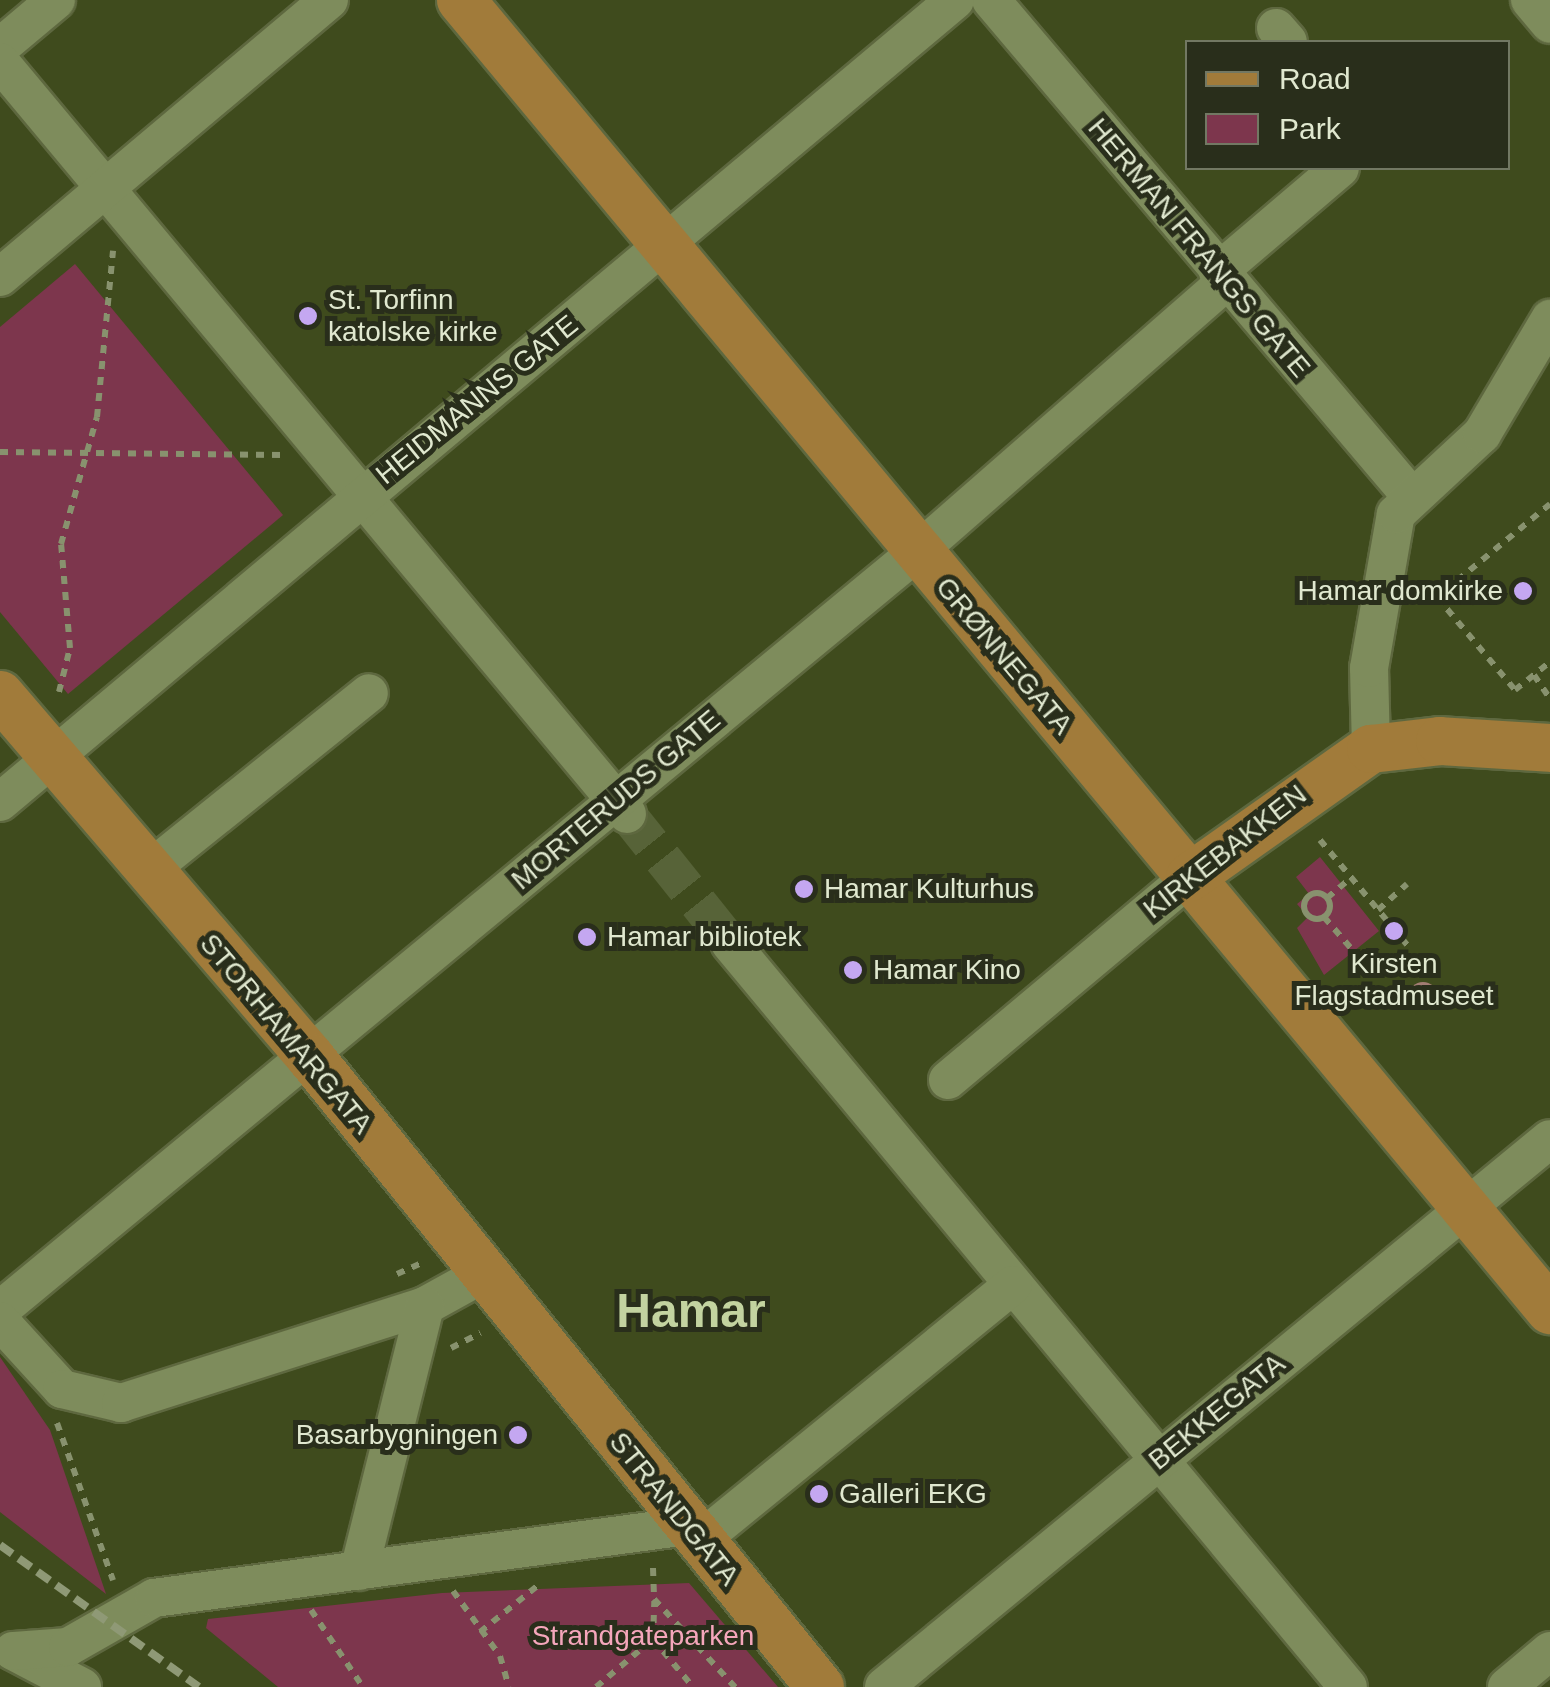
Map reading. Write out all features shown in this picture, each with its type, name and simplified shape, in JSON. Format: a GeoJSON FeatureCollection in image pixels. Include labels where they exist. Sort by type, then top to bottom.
{"type":"FeatureCollection","features":[{"type":"Feature","properties":{"kind":"main road","name":"GRØNNEGATA"},"geometry":{"type":"LineString","coordinates":[[460,0],[1550,1310]]}},
{"type":"Feature","properties":{"kind":"main road","name":"STORHAMARGATA"},"geometry":{"type":"LineString","coordinates":[[0,695],[311,1058],[566,1378]]}},
{"type":"Feature","properties":{"kind":"main road","name":"KIRKEBAKKEN"},"geometry":{"type":"LineString","coordinates":[[1190,877],[1370,749],[1440,741],[1550,748]]}},
{"type":"Feature","properties":{"kind":"main road","name":"STRANDGATA"},"geometry":{"type":"LineString","coordinates":[[566,1378],[820,1687]]}},
{"type":"Feature","properties":{"kind":"street"},"geometry":{"type":"LineString","coordinates":[[0,47],[56,0]]}},
{"type":"Feature","properties":{"kind":"street"},"geometry":{"type":"LineString","coordinates":[[0,277],[113,196],[330,0]]}},
{"type":"Feature","properties":{"kind":"street","name":"HEIDMANNS GATE"},"geometry":{"type":"LineString","coordinates":[[0,802],[361,494],[664,249],[956,0]]}},
{"type":"Feature","properties":{"kind":"street","name":"HERMAN FRANGS GATE"},"geometry":{"type":"LineString","coordinates":[[991,0],[1410,495]]}},
{"type":"Feature","properties":{"kind":"street"},"geometry":{"type":"LineString","coordinates":[[1530,0],[1550,24]]}},
{"type":"Feature","properties":{"kind":"street"},"geometry":{"type":"LineString","coordinates":[[0,62],[622,806]]}},
{"type":"Feature","properties":{"kind":"street","name":"MORTERUDS GATE"},"geometry":{"type":"LineString","coordinates":[[0,1310],[622,806],[917,552],[1338,170]]}},
{"type":"Feature","properties":{"kind":"street"},"geometry":{"type":"LineString","coordinates":[[1370,749],[1369,668],[1396,514],[1410,495],[1482,434],[1550,319]]}},
{"type":"Feature","properties":{"kind":"street"},"geometry":{"type":"LineString","coordinates":[[149,870],[370,693]]}},
{"type":"Feature","properties":{"kind":"street","name":"KIRKEBAKKEN"},"geometry":{"type":"LineString","coordinates":[[948,1080],[1190,877]]}},
{"type":"Feature","properties":{"kind":"street"},"geometry":{"type":"LineString","coordinates":[[730,943],[1348,1687]]}},
{"type":"Feature","properties":{"kind":"street","name":"BEKKEGATA"},"geometry":{"type":"LineString","coordinates":[[884,1687],[1550,1139]]}},
{"type":"Feature","properties":{"kind":"street"},"geometry":{"type":"LineString","coordinates":[[0,1321],[62,1389],[120,1403],[425,1306],[483,1274]]}},
{"type":"Feature","properties":{"kind":"street"},"geometry":{"type":"LineString","coordinates":[[7,1652],[68,1647],[127,1609],[358,1570],[693,1533],[861,1407],[1013,1285]]}},
{"type":"Feature","properties":{"kind":"street"},"geometry":{"type":"LineString","coordinates":[[358,1570],[425,1306]]}},
{"type":"Feature","properties":{"kind":"street"},"geometry":{"type":"LineString","coordinates":[[1506,1687],[1550,1651]]}},
{"type":"Feature","properties":{"kind":"street"},"geometry":{"type":"LineString","coordinates":[[7,1652],[82,1687]]}},
{"type":"Feature","properties":{"kind":"path"},"geometry":{"type":"LineString","coordinates":[[58,692],[70,648],[63,526],[90,453],[113,196]]}},
{"type":"Feature","properties":{"kind":"path"},"geometry":{"type":"LineString","coordinates":[[0,452],[324,452]]}},
{"type":"Feature","properties":{"kind":"path"},"geometry":{"type":"LineString","coordinates":[[1550,504],[1437,596],[1515,690],[1550,662]]}},
{"type":"Feature","properties":{"kind":"path"},"geometry":{"type":"LineString","coordinates":[[1534,675],[1550,699]]}},
{"type":"Feature","properties":{"kind":"path"},"geometry":{"type":"LineString","coordinates":[[1320,840],[1408,946]]}},
{"type":"Feature","properties":{"kind":"path"},"geometry":{"type":"LineString","coordinates":[[1324,917],[1327,898],[1351,878]]}},
{"type":"Feature","properties":{"kind":"path"},"geometry":{"type":"LineString","coordinates":[[1378,910],[1407,884]]}},
{"type":"Feature","properties":{"kind":"path"},"geometry":{"type":"LineString","coordinates":[[1327,898],[1309,896],[1303,908],[1324,917],[1374,975]]}},
{"type":"Feature","properties":{"kind":"path"},"geometry":{"type":"LineString","coordinates":[[392,1276],[428,1261]]}},
{"type":"Feature","properties":{"kind":"path"},"geometry":{"type":"LineString","coordinates":[[443,1357],[480,1333]]}},
{"type":"Feature","properties":{"kind":"path"},"geometry":{"type":"LineString","coordinates":[[62,1389],[62,1439],[127,1609]]}},
{"type":"Feature","properties":{"kind":"path"},"geometry":{"type":"LineString","coordinates":[[653,1568],[653,1640],[693,1687]]}},
{"type":"Feature","properties":{"kind":"path"},"geometry":{"type":"LineString","coordinates":[[480,1632],[548,1578]]}},
{"type":"Feature","properties":{"kind":"path"},"geometry":{"type":"LineString","coordinates":[[451,1588],[509,1687]]}},
{"type":"Feature","properties":{"kind":"path"},"geometry":{"type":"LineString","coordinates":[[654,1599],[735,1687]]}},
{"type":"Feature","properties":{"kind":"path"},"geometry":{"type":"LineString","coordinates":[[307,1601],[363,1687]]}},
{"type":"Feature","properties":{"kind":"path"},"geometry":{"type":"LineString","coordinates":[[596,1687],[653,1640]]}},
{"type":"Feature","properties":{"kind":"green space"},"geometry":{"type":"Polygon","coordinates":[[[75,264],[283,515],[68,694],[0,612],[0,327],[75,264]]]}},
{"type":"Feature","properties":{"kind":"green space"},"geometry":{"type":"Polygon","coordinates":[[[1320,857],[1379,931],[1324,975],[1297,928],[1308,917],[1297,904],[1309,894],[1296,877],[1320,857]]]}},
{"type":"Feature","properties":{"kind":"green space"},"geometry":{"type":"Polygon","coordinates":[[[0,1357],[50,1430],[106,1594],[0,1512],[0,1357]]]}},
{"type":"Feature","properties":{"kind":"green space","name":"Strandgateparken"},"geometry":{"type":"Polygon","coordinates":[[[689,1583],[778,1687],[278,1687],[206,1628],[208,1619],[442,1593],[689,1583]]]}},
{"type":"Feature","properties":{"kind":"tunnel"},"geometry":{"type":"LineString","coordinates":[[627,814],[730,943]]}},
{"type":"Feature","properties":{"kind":"railway"},"geometry":{"type":"LineString","coordinates":[[0,1545],[199,1687]]}},
{"type":"Feature","properties":{"kind":"place","name":"St. Torfinn katolske kirke"},"geometry":{"type":"Point","coordinates":[308,316]}},
{"type":"Feature","properties":{"kind":"place","name":"Hamar domkirke"},"geometry":{"type":"Point","coordinates":[1523,591]}},
{"type":"Feature","properties":{"kind":"place","name":"Hamar Kulturhus"},"geometry":{"type":"Point","coordinates":[804,889]}},
{"type":"Feature","properties":{"kind":"place","name":"Kirsten Flagstadmuseet"},"geometry":{"type":"Point","coordinates":[1394,931]}},
{"type":"Feature","properties":{"kind":"place","name":"Hamar bibliotek"},"geometry":{"type":"Point","coordinates":[587,937]}},
{"type":"Feature","properties":{"kind":"place","name":"Hamar Kino"},"geometry":{"type":"Point","coordinates":[853,970]}},
{"type":"Feature","properties":{"kind":"place","name":"Basarbygningen"},"geometry":{"type":"Point","coordinates":[518,1435]}},
{"type":"Feature","properties":{"kind":"place","name":"Galleri EKG"},"geometry":{"type":"Point","coordinates":[819,1494]}},
{"type":"Feature","properties":{"kind":"district","name":"Hamar"},"geometry":{"type":"Point","coordinates":[691,1311]}}]}
